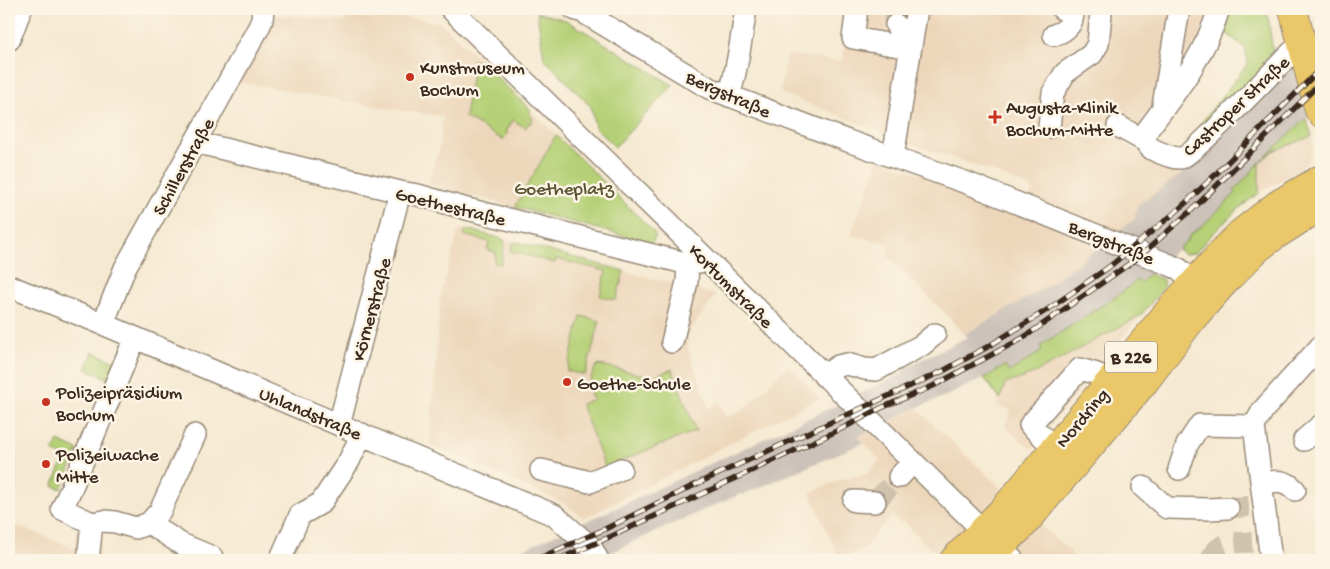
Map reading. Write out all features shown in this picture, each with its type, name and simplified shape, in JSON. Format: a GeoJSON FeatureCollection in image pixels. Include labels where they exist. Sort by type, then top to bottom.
{"type":"FeatureCollection","features":[{"type":"Feature","properties":{"kind":"main road","name":"Castroper Straße"},"geometry":{"type":"LineString","coordinates":[[1293,9],[1308,50],[1321,119]]}},
{"type":"Feature","properties":{"kind":"main road","name":"Castroper Straße"},"geometry":{"type":"LineString","coordinates":[[1308,50],[1310,9]]}},
{"type":"Feature","properties":{"kind":"main road","name":"Nordring"},"geometry":{"type":"LineString","coordinates":[[995,549],[1005,508],[1112,380],[1202,290],[1241,233],[1277,205],[1319,186]]}},
{"type":"Feature","properties":{"kind":"main road","name":"Nordring"},"geometry":{"type":"LineString","coordinates":[[954,560],[995,549],[1023,525],[1144,381],[1191,320],[1202,290]]}},
{"type":"Feature","properties":{"kind":"street"},"geometry":{"type":"LineString","coordinates":[[9,40],[21,9]]}},
{"type":"Feature","properties":{"kind":"street","name":"Schillerstraße"},"geometry":{"type":"LineString","coordinates":[[103,324],[124,268],[259,27],[263,9]]}},
{"type":"Feature","properties":{"kind":"street","name":"Kortumstraße"},"geometry":{"type":"LineString","coordinates":[[451,9],[698,262],[858,408],[906,470],[995,549]]}},
{"type":"Feature","properties":{"kind":"street","name":"Bergstraße"},"geometry":{"type":"LineString","coordinates":[[574,9],[709,88],[978,187],[1170,265],[1179,269],[1202,290]]}},
{"type":"Feature","properties":{"kind":"street"},"geometry":{"type":"LineString","coordinates":[[729,96],[733,85],[746,9]]}},
{"type":"Feature","properties":{"kind":"street"},"geometry":{"type":"LineString","coordinates":[[858,9],[853,38],[910,48]]}},
{"type":"Feature","properties":{"kind":"street"},"geometry":{"type":"LineString","coordinates":[[893,157],[917,9]]}},
{"type":"Feature","properties":{"kind":"street"},"geometry":{"type":"LineString","coordinates":[[1054,35],[1063,32],[1073,20],[1074,12],[1062,9]]}},
{"type":"Feature","properties":{"kind":"street"},"geometry":{"type":"LineString","coordinates":[[1146,141],[1145,135],[1148,129],[1181,84],[1204,48],[1219,9]]}},
{"type":"Feature","properties":{"kind":"street"},"geometry":{"type":"LineString","coordinates":[[1049,127],[1053,93],[1065,73],[1092,54],[1098,44],[1105,10]]}},
{"type":"Feature","properties":{"kind":"street"},"geometry":{"type":"LineString","coordinates":[[1163,108],[1178,14]]}},
{"type":"Feature","properties":{"kind":"street"},"geometry":{"type":"LineString","coordinates":[[896,25],[910,48]]}},
{"type":"Feature","properties":{"kind":"street","name":"Castroper Straße"},"geometry":{"type":"LineString","coordinates":[[1146,141],[1149,148],[1178,158],[1183,157],[1308,50]]}},
{"type":"Feature","properties":{"kind":"street"},"geometry":{"type":"LineString","coordinates":[[1118,126],[1146,141]]}},
{"type":"Feature","properties":{"kind":"street","name":"Goethestraße"},"geometry":{"type":"LineString","coordinates":[[195,142],[400,192],[430,192],[467,209],[698,262]]}},
{"type":"Feature","properties":{"kind":"street","name":"Körnerstraße"},"geometry":{"type":"LineString","coordinates":[[339,424],[400,192]]}},
{"type":"Feature","properties":{"kind":"street"},"geometry":{"type":"LineString","coordinates":[[672,342],[687,282],[698,262]]}},
{"type":"Feature","properties":{"kind":"street","name":"Uhlandstraße"},"geometry":{"type":"LineString","coordinates":[[9,286],[554,515],[590,547],[598,560]]}},
{"type":"Feature","properties":{"kind":"street"},"geometry":{"type":"LineString","coordinates":[[824,376],[838,366],[847,364],[876,370],[922,345],[934,334]]}},
{"type":"Feature","properties":{"kind":"street"},"geometry":{"type":"LineString","coordinates":[[135,338],[62,509],[92,523],[110,521],[136,528],[149,523],[160,511],[195,435]]}},
{"type":"Feature","properties":{"kind":"street"},"geometry":{"type":"LineString","coordinates":[[1264,548],[1257,506],[1261,482],[1254,426],[1263,410],[1321,346]]}},
{"type":"Feature","properties":{"kind":"street"},"geometry":{"type":"LineString","coordinates":[[1179,469],[1187,445],[1200,425],[1254,426]]}},
{"type":"Feature","properties":{"kind":"street"},"geometry":{"type":"LineString","coordinates":[[1304,440],[1321,426]]}},
{"type":"Feature","properties":{"kind":"street"},"geometry":{"type":"LineString","coordinates":[[280,560],[300,515],[321,502],[350,462],[362,434]]}},
{"type":"Feature","properties":{"kind":"street"},"geometry":{"type":"LineString","coordinates":[[541,470],[590,482],[621,469]]}},
{"type":"Feature","properties":{"kind":"street"},"geometry":{"type":"LineString","coordinates":[[1261,482],[1282,481],[1295,490]]}},
{"type":"Feature","properties":{"kind":"street"},"geometry":{"type":"LineString","coordinates":[[1143,488],[1167,508],[1228,508]]}},
{"type":"Feature","properties":{"kind":"street"},"geometry":{"type":"LineString","coordinates":[[88,560],[92,523]]}},
{"type":"Feature","properties":{"kind":"street"},"geometry":{"type":"LineString","coordinates":[[149,523],[181,544],[212,557],[211,560]]}},
{"type":"Feature","properties":{"kind":"shaded area","name":"Augusta-Klinik Bochum-Mitte"},"geometry":{"type":"Polygon","coordinates":[[[850,9],[1210,9],[1199,37],[1126,145],[1174,166],[1180,175],[1139,205],[1134,220],[1115,233],[1029,200],[1033,189],[991,171],[909,143],[780,92],[787,55],[843,61],[850,9]]]}},
{"type":"Feature","properties":{"kind":"shaded area"},"geometry":{"type":"Polygon","coordinates":[[[378,12],[441,23],[556,135],[515,207],[428,184],[436,155],[439,153],[443,116],[238,82],[275,16],[308,17],[345,22],[347,15],[376,19],[378,12]]]}},
{"type":"Feature","properties":{"kind":"shaded area"},"geometry":{"type":"Polygon","coordinates":[[[1321,35],[1321,103],[1260,162],[1234,191],[1236,193],[1188,237],[1189,239],[1139,283],[1136,280],[1117,296],[1041,346],[1043,351],[1008,372],[1005,367],[857,437],[863,443],[742,495],[740,494],[607,555],[594,560],[501,560],[830,408],[901,374],[904,368],[968,337],[965,334],[1052,283],[1134,220],[1138,205],[1180,175],[1200,157],[1321,35]]]}},
{"type":"Feature","properties":{"kind":"shaded area"},"geometry":{"type":"Polygon","coordinates":[[[1312,136],[1313,148],[1306,163],[1300,169],[1259,193],[1259,163],[1273,151],[1312,136]]]}},
{"type":"Feature","properties":{"kind":"shaded area"},"geometry":{"type":"Polygon","coordinates":[[[879,159],[1104,243],[1052,283],[965,334],[888,256],[890,244],[851,235],[879,159]]]}},
{"type":"Feature","properties":{"kind":"shaded area","name":"Goethe-Schule"},"geometry":{"type":"Polygon","coordinates":[[[459,228],[716,295],[687,334],[688,349],[709,408],[718,401],[726,417],[742,411],[789,365],[819,398],[584,518],[553,498],[430,445],[440,299],[459,228]]]}},
{"type":"Feature","properties":{"kind":"shaded area"},"geometry":{"type":"Polygon","coordinates":[[[1140,316],[1031,449],[1005,426],[1011,410],[997,406],[1005,384],[1031,375],[1140,316]]]}},
{"type":"Feature","properties":{"kind":"shaded area"},"geometry":{"type":"Polygon","coordinates":[[[916,408],[1043,528],[1068,549],[1075,560],[942,560],[903,521],[900,523],[893,515],[876,532],[867,546],[840,560],[810,493],[842,479],[867,474],[880,459],[857,437],[916,408]]]}},
{"type":"Feature","properties":{"kind":"shaded area"},"geometry":{"type":"Polygon","coordinates":[[[9,523],[75,548],[77,530],[102,532],[99,560],[9,560],[9,523]]]}},
{"type":"Feature","properties":{"kind":"green space"},"geometry":{"type":"Polygon","coordinates":[[[1228,9],[1267,10],[1273,53],[1262,63],[1266,69],[1186,143],[1248,63],[1245,48],[1220,28],[1228,9]]]}},
{"type":"Feature","properties":{"kind":"green space"},"geometry":{"type":"Polygon","coordinates":[[[537,12],[566,20],[673,85],[615,147],[595,127],[591,107],[544,58],[537,12]]]}},
{"type":"Feature","properties":{"kind":"green space"},"geometry":{"type":"Polygon","coordinates":[[[472,60],[481,62],[530,109],[530,116],[533,118],[531,124],[529,122],[526,128],[513,120],[503,140],[465,117],[472,60]]]}},
{"type":"Feature","properties":{"kind":"green space"},"geometry":{"type":"Polygon","coordinates":[[[1306,118],[1312,136],[1273,151],[1259,163],[1306,118]]]}},
{"type":"Feature","properties":{"kind":"green space","name":"Goetheplatz"},"geometry":{"type":"Polygon","coordinates":[[[556,135],[653,231],[656,236],[651,243],[515,207],[556,135]]]}},
{"type":"Feature","properties":{"kind":"green space"},"geometry":{"type":"Polygon","coordinates":[[[1259,163],[1259,193],[1226,221],[1195,253],[1184,254],[1178,249],[1189,239],[1188,237],[1236,193],[1234,191],[1259,163]]]}},
{"type":"Feature","properties":{"kind":"green space"},"geometry":{"type":"Polygon","coordinates":[[[466,229],[503,239],[505,242],[501,264],[494,263],[496,252],[487,250],[489,242],[464,235],[466,229]]]}},
{"type":"Feature","properties":{"kind":"green space"},"geometry":{"type":"Polygon","coordinates":[[[516,242],[624,271],[616,300],[600,296],[606,271],[556,259],[555,263],[510,251],[512,244],[516,242]]]}},
{"type":"Feature","properties":{"kind":"green space"},"geometry":{"type":"Polygon","coordinates":[[[1149,274],[1162,279],[1164,283],[1162,290],[1140,316],[1031,375],[1005,384],[1000,399],[984,378],[1005,366],[1009,372],[1042,351],[1040,346],[1117,296],[1137,280],[1140,283],[1149,274]]]}},
{"type":"Feature","properties":{"kind":"green space"},"geometry":{"type":"Polygon","coordinates":[[[581,316],[600,321],[585,375],[567,371],[581,316]]]}},
{"type":"Feature","properties":{"kind":"green space"},"geometry":{"type":"Polygon","coordinates":[[[93,352],[116,362],[109,379],[86,369],[93,352]]]}},
{"type":"Feature","properties":{"kind":"green space"},"geometry":{"type":"Polygon","coordinates":[[[601,365],[652,377],[672,369],[696,431],[605,467],[581,404],[593,399],[590,382],[596,366],[601,365]]]}},
{"type":"Feature","properties":{"kind":"green space"},"geometry":{"type":"Polygon","coordinates":[[[58,441],[78,450],[61,489],[53,486],[65,457],[53,452],[58,441]]]}},
{"type":"Feature","properties":{"kind":"tunnel"},"geometry":{"type":"LineString","coordinates":[[896,9],[894,20],[896,25]]}},
{"type":"Feature","properties":{"kind":"tunnel"},"geometry":{"type":"LineString","coordinates":[[875,502],[899,477]]}},
{"type":"Feature","properties":{"kind":"tunnel"},"geometry":{"type":"LineString","coordinates":[[1228,508],[1251,506]]}},
{"type":"Feature","properties":{"kind":"tunnel"},"geometry":{"type":"LineString","coordinates":[[1211,560],[1217,549],[1222,546],[1233,543],[1252,542]]}},
{"type":"Feature","properties":{"kind":"railway"},"geometry":{"type":"LineString","coordinates":[[535,560],[943,371],[989,346],[1047,310],[1109,267],[1178,210],[1321,68]]}},
{"type":"Feature","properties":{"kind":"railway"},"geometry":{"type":"LineString","coordinates":[[557,560],[845,427],[881,408],[933,386],[1023,338],[1139,257],[1196,206],[1321,82]]}},
{"type":"Feature","properties":{"kind":"place","name":"Kunstmuseum Bochum"},"geometry":{"type":"Point","coordinates":[410,77]}},
{"type":"Feature","properties":{"kind":"place","name":"Augusta-Klinik Bochum-Mitte"},"geometry":{"type":"Point","coordinates":[995,117]}},
{"type":"Feature","properties":{"kind":"place","name":"Goethe-Schule"},"geometry":{"type":"Point","coordinates":[567,382]}},
{"type":"Feature","properties":{"kind":"place","name":"Polizeipräsidium Bochum"},"geometry":{"type":"Point","coordinates":[46,402]}},
{"type":"Feature","properties":{"kind":"place","name":"Polizeiwache Mitte"},"geometry":{"type":"Point","coordinates":[46,464]}}]}
